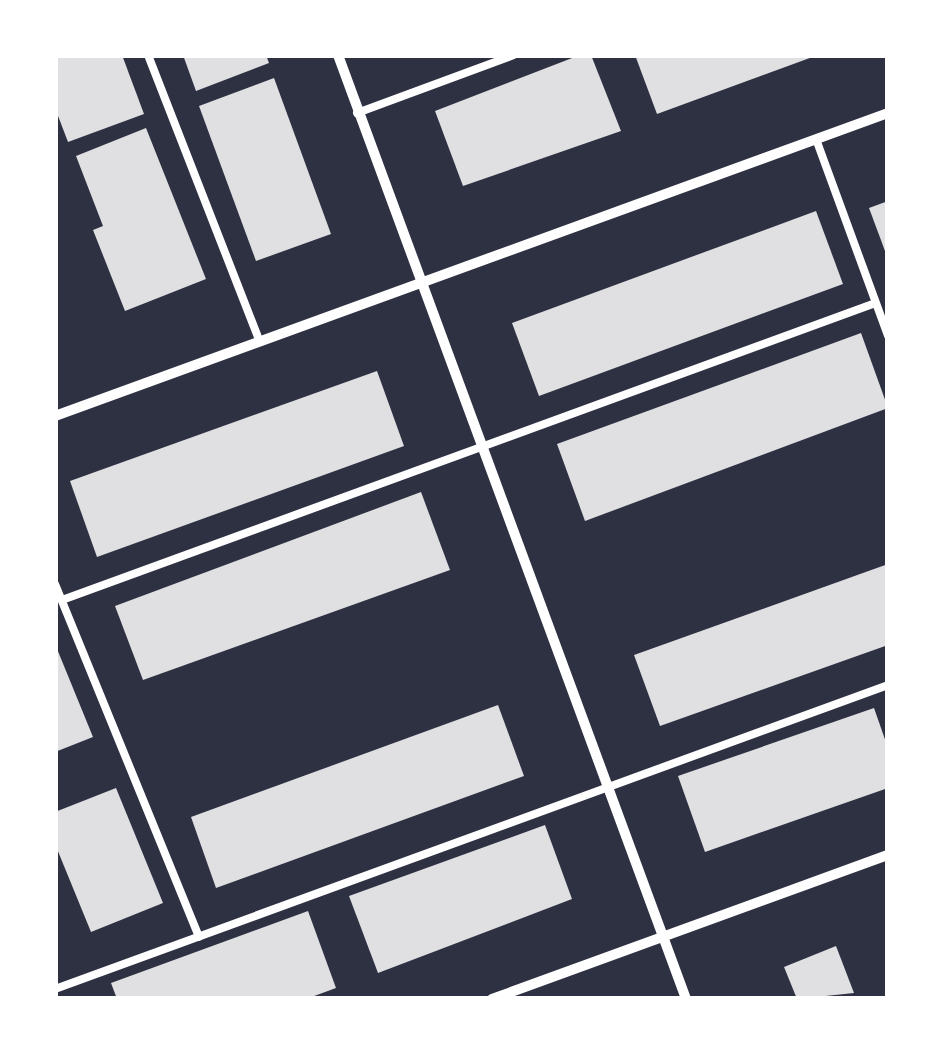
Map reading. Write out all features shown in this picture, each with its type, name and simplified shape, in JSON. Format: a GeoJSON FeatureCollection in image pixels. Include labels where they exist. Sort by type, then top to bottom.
{"type":"FeatureCollection","features":[{"type":"Feature","properties":{"kind":"street"},"geometry":{"type":"LineString","coordinates":[[338,55],[686,999]]}},
{"type":"Feature","properties":{"kind":"street"},"geometry":{"type":"LineString","coordinates":[[55,416],[888,113]]}},
{"type":"Feature","properties":{"kind":"street"},"geometry":{"type":"LineString","coordinates":[[492,999],[888,855]]}},
{"type":"Feature","properties":{"kind":"lane"},"geometry":{"type":"LineString","coordinates":[[148,55],[260,342]]}},
{"type":"Feature","properties":{"kind":"lane"},"geometry":{"type":"LineString","coordinates":[[358,113],[514,55]]}},
{"type":"Feature","properties":{"kind":"lane"},"geometry":{"type":"LineString","coordinates":[[816,139],[888,336]]}},
{"type":"Feature","properties":{"kind":"lane"},"geometry":{"type":"LineString","coordinates":[[62,600],[876,303]]}},
{"type":"Feature","properties":{"kind":"lane"},"geometry":{"type":"LineString","coordinates":[[55,584],[199,936]]}},
{"type":"Feature","properties":{"kind":"lane"},"geometry":{"type":"LineString","coordinates":[[55,989],[888,685]]}},
{"type":"Feature","properties":{"kind":"building"},"geometry":{"type":"Polygon","coordinates":[[[55,55],[122,55],[144,114],[68,142],[55,108],[55,55]]]}},
{"type":"Feature","properties":{"kind":"building"},"geometry":{"type":"Polygon","coordinates":[[[183,55],[266,55],[269,63],[196,91],[183,55]]]}},
{"type":"Feature","properties":{"kind":"building"},"geometry":{"type":"Polygon","coordinates":[[[580,55],[591,55],[621,131],[463,186],[435,111],[580,55]]]}},
{"type":"Feature","properties":{"kind":"building"},"geometry":{"type":"Polygon","coordinates":[[[635,55],[818,55],[657,114],[635,55]]]}},
{"type":"Feature","properties":{"kind":"building"},"geometry":{"type":"Polygon","coordinates":[[[274,78],[331,234],[256,261],[199,106],[274,78]]]}},
{"type":"Feature","properties":{"kind":"building"},"geometry":{"type":"Polygon","coordinates":[[[146,128],[206,279],[125,311],[93,230],[103,226],[76,156],[146,128]]]}},
{"type":"Feature","properties":{"kind":"building"},"geometry":{"type":"Polygon","coordinates":[[[888,201],[888,259],[869,208],[888,201]]]}},
{"type":"Feature","properties":{"kind":"building"},"geometry":{"type":"Polygon","coordinates":[[[816,211],[843,284],[539,396],[512,323],[816,211]]]}},
{"type":"Feature","properties":{"kind":"building"},"geometry":{"type":"Polygon","coordinates":[[[861,333],[888,408],[585,521],[557,444],[861,333]]]}},
{"type":"Feature","properties":{"kind":"building"},"geometry":{"type":"Polygon","coordinates":[[[377,371],[404,446],[97,557],[70,481],[377,371]]]}},
{"type":"Feature","properties":{"kind":"building"},"geometry":{"type":"Polygon","coordinates":[[[421,492],[450,570],[143,680],[115,606],[421,492]]]}},
{"type":"Feature","properties":{"kind":"building"},"geometry":{"type":"Polygon","coordinates":[[[888,564],[888,645],[660,726],[634,655],[888,564]]]}},
{"type":"Feature","properties":{"kind":"building"},"geometry":{"type":"Polygon","coordinates":[[[55,644],[93,737],[55,752],[55,644]]]}},
{"type":"Feature","properties":{"kind":"building"},"geometry":{"type":"Polygon","coordinates":[[[498,705],[524,776],[216,888],[191,817],[498,705]]]}},
{"type":"Feature","properties":{"kind":"building"},"geometry":{"type":"Polygon","coordinates":[[[874,708],[888,748],[888,788],[705,852],[678,776],[874,708]]]}},
{"type":"Feature","properties":{"kind":"building"},"geometry":{"type":"Polygon","coordinates":[[[116,788],[163,903],[91,932],[55,844],[55,812],[116,788]]]}},
{"type":"Feature","properties":{"kind":"building"},"geometry":{"type":"Polygon","coordinates":[[[545,825],[572,899],[378,973],[349,896],[545,825]]]}},
{"type":"Feature","properties":{"kind":"building"},"geometry":{"type":"Polygon","coordinates":[[[308,911],[336,988],[306,999],[117,999],[111,983],[308,911]]]}},
{"type":"Feature","properties":{"kind":"building"},"geometry":{"type":"Polygon","coordinates":[[[836,946],[854,993],[797,999],[784,967],[836,946]]]}}]}
